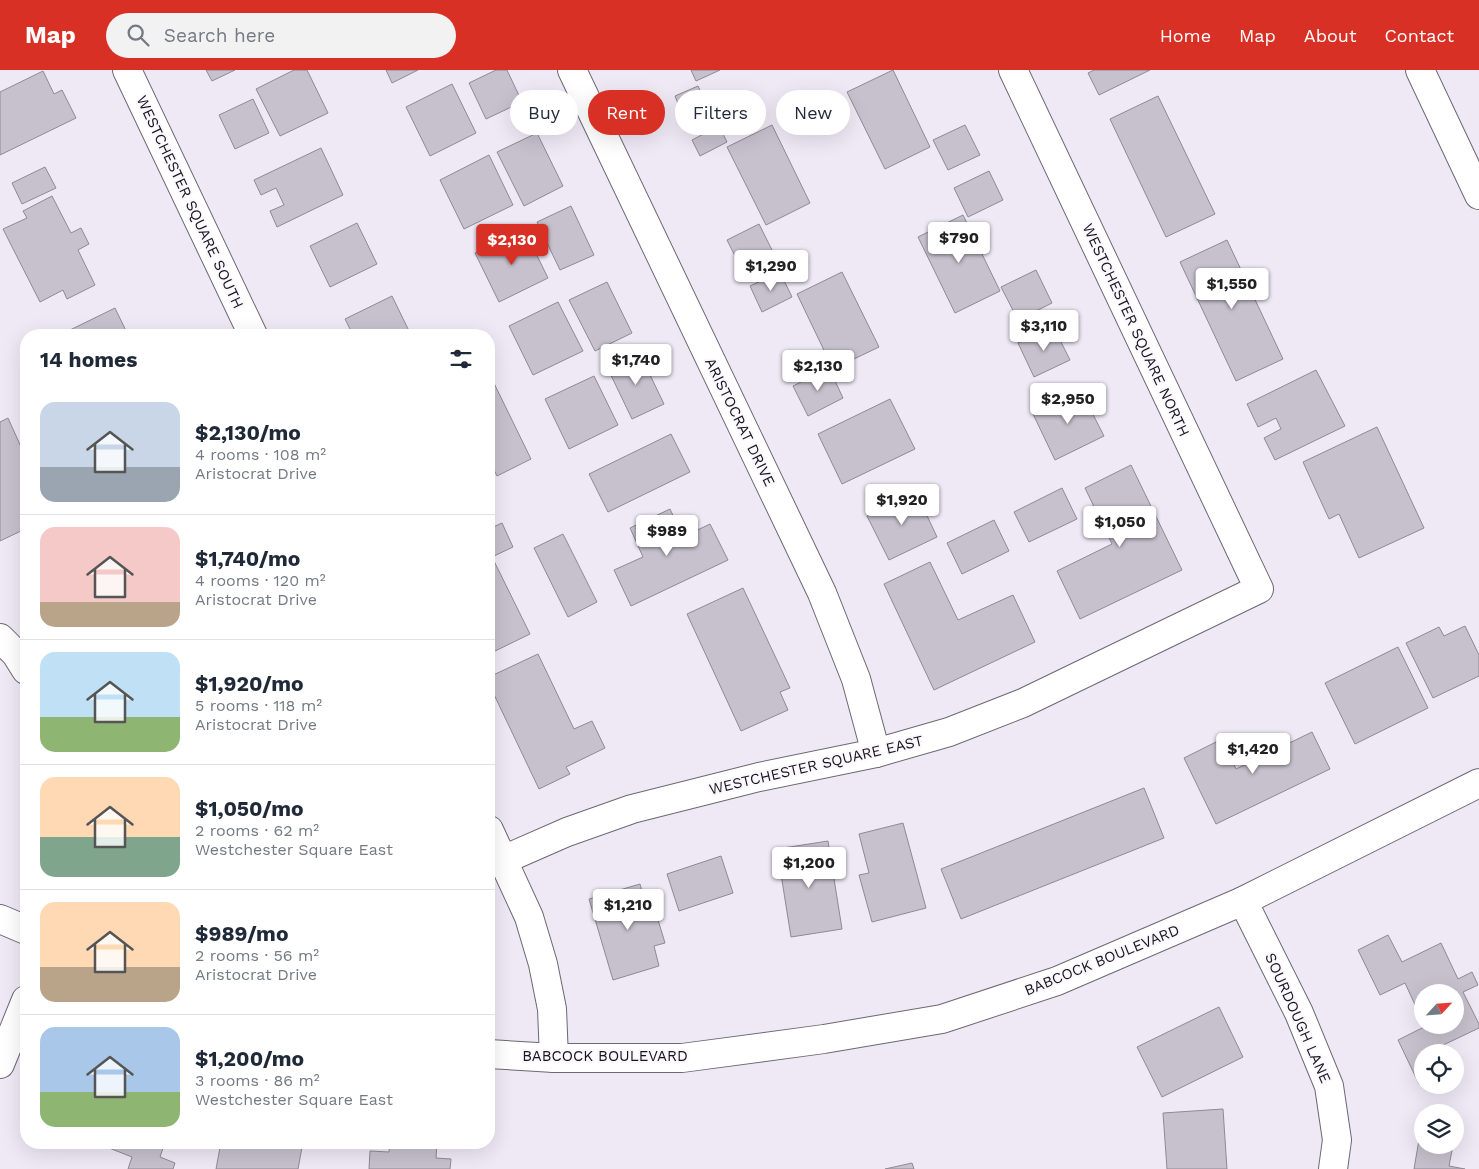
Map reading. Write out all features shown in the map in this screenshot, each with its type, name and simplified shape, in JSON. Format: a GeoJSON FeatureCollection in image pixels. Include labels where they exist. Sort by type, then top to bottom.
{"type":"FeatureCollection","features":[{"type":"Feature","properties":{"kind":"street","name":"WESTCHESTER SQUARE SOUTH"},"geometry":{"type":"LineString","coordinates":[[127,70],[250,329]]}},
{"type":"Feature","properties":{"kind":"street","name":"ARISTOCRAT DRIVE"},"geometry":{"type":"LineString","coordinates":[[572,70],[822,593],[856,679],[876,753]]}},
{"type":"Feature","properties":{"kind":"street","name":"WESTCHESTER SQUARE NORTH"},"geometry":{"type":"LineString","coordinates":[[1013,70],[1259,590]]}},
{"type":"Feature","properties":{"kind":"street"},"geometry":{"type":"LineString","coordinates":[[1420,70],[1479,195]]}},
{"type":"Feature","properties":{"kind":"street","name":"WESTCHESTER SQUARE EAST"},"geometry":{"type":"LineString","coordinates":[[503,860],[567,832],[632,809],[759,777],[876,753],[949,732],[1023,703],[1259,590]]}},
{"type":"Feature","properties":{"kind":"street"},"geometry":{"type":"LineString","coordinates":[[0,638],[20,660]]}},
{"type":"Feature","properties":{"kind":"street","name":"BABCOCK BOULEVARD"},"geometry":{"type":"LineString","coordinates":[[495,1054],[554,1058],[682,1058],[824,1039],[942,1019],[1057,981],[1243,901],[1479,783]]}},
{"type":"Feature","properties":{"kind":"street"},"geometry":{"type":"LineString","coordinates":[[495,843],[529,916],[544,964],[552,1009],[554,1058]]}},
{"type":"Feature","properties":{"kind":"street","name":"SOURDOUGH LANE"},"geometry":{"type":"LineString","coordinates":[[1243,901],[1299,1013],[1329,1086],[1337,1140],[1334,1169]]}},
{"type":"Feature","properties":{"kind":"street"},"geometry":{"type":"LineString","coordinates":[[0,919],[20,927]]}},
{"type":"Feature","properties":{"kind":"street"},"geometry":{"type":"LineString","coordinates":[[0,1064],[20,1015]]}},
{"type":"Feature","properties":{"kind":"building"},"geometry":{"type":"Polygon","coordinates":[[[206,70],[235,70],[212,81],[206,70]]]}},
{"type":"Feature","properties":{"kind":"building"},"geometry":{"type":"Polygon","coordinates":[[[294,70],[307,70],[328,113],[280,136],[256,89],[294,70]]]}},
{"type":"Feature","properties":{"kind":"building"},"geometry":{"type":"Polygon","coordinates":[[[386,70],[418,70],[392,83],[386,70]]]}},
{"type":"Feature","properties":{"kind":"building"},"geometry":{"type":"Polygon","coordinates":[[[496,70],[507,70],[516,90],[510,90],[510,108],[486,119],[469,83],[496,70]]]}},
{"type":"Feature","properties":{"kind":"building"},"geometry":{"type":"Polygon","coordinates":[[[691,70],[720,70],[696,81],[691,70]]]}},
{"type":"Feature","properties":{"kind":"building"},"geometry":{"type":"Polygon","coordinates":[[[893,70],[930,147],[885,169],[850,98],[850,91],[893,70]]]}},
{"type":"Feature","properties":{"kind":"building"},"geometry":{"type":"Polygon","coordinates":[[[1094,70],[1150,70],[1099,95],[1088,73],[1094,70]]]}},
{"type":"Feature","properties":{"kind":"building"},"geometry":{"type":"Polygon","coordinates":[[[43,71],[54,94],[62,90],[76,118],[0,155],[0,92],[43,71]]]}},
{"type":"Feature","properties":{"kind":"building"},"geometry":{"type":"Polygon","coordinates":[[[452,84],[476,133],[430,156],[406,107],[452,84]]]}},
{"type":"Feature","properties":{"kind":"building"},"geometry":{"type":"Polygon","coordinates":[[[698,86],[700,90],[689,90],[698,86]]]}},
{"type":"Feature","properties":{"kind":"building"},"geometry":{"type":"Polygon","coordinates":[[[1158,96],[1215,214],[1166,237],[1110,119],[1158,96]]]}},
{"type":"Feature","properties":{"kind":"building"},"geometry":{"type":"Polygon","coordinates":[[[253,99],[269,133],[235,149],[219,115],[253,99]]]}},
{"type":"Feature","properties":{"kind":"building"},"geometry":{"type":"Polygon","coordinates":[[[772,125],[810,203],[766,225],[727,147],[752,135],[766,135],[766,128],[772,125]]]}},
{"type":"Feature","properties":{"kind":"building"},"geometry":{"type":"Polygon","coordinates":[[[965,125],[980,155],[948,170],[933,140],[965,125]]]}},
{"type":"Feature","properties":{"kind":"building"},"geometry":{"type":"Polygon","coordinates":[[[533,135],[538,135],[563,186],[524,206],[497,152],[533,135]]]}},
{"type":"Feature","properties":{"kind":"building"},"geometry":{"type":"Polygon","coordinates":[[[702,135],[724,135],[727,142],[700,156],[692,140],[702,135]]]}},
{"type":"Feature","properties":{"kind":"building"},"geometry":{"type":"Polygon","coordinates":[[[321,148],[343,195],[277,227],[270,211],[284,205],[276,188],[261,195],[254,180],[321,148]]]}},
{"type":"Feature","properties":{"kind":"building"},"geometry":{"type":"Polygon","coordinates":[[[489,155],[513,205],[464,229],[440,180],[489,155]]]}},
{"type":"Feature","properties":{"kind":"building"},"geometry":{"type":"Polygon","coordinates":[[[45,167],[56,188],[22,204],[12,183],[45,167]]]}},
{"type":"Feature","properties":{"kind":"building"},"geometry":{"type":"Polygon","coordinates":[[[989,171],[1003,200],[968,217],[954,188],[989,171]]]}},
{"type":"Feature","properties":{"kind":"building"},"geometry":{"type":"Polygon","coordinates":[[[52,196],[71,233],[81,228],[89,244],[78,250],[95,285],[67,299],[63,290],[40,302],[3,229],[27,218],[23,211],[52,196]]]}},
{"type":"Feature","properties":{"kind":"building"},"geometry":{"type":"Polygon","coordinates":[[[571,206],[594,255],[560,270],[537,222],[571,206]]]}},
{"type":"Feature","properties":{"kind":"building"},"geometry":{"type":"Polygon","coordinates":[[[963,215],[1000,291],[955,313],[918,237],[963,215]]]}},
{"type":"Feature","properties":{"kind":"building"},"geometry":{"type":"Polygon","coordinates":[[[357,223],[377,264],[330,287],[310,246],[357,223]]]}},
{"type":"Feature","properties":{"kind":"building"},"geometry":{"type":"Polygon","coordinates":[[[759,224],[773,252],[741,268],[727,240],[759,224]]]}},
{"type":"Feature","properties":{"kind":"building"},"geometry":{"type":"Polygon","coordinates":[[[524,229],[548,278],[499,302],[475,253],[524,229]]]}},
{"type":"Feature","properties":{"kind":"building"},"geometry":{"type":"Polygon","coordinates":[[[1227,240],[1283,359],[1236,381],[1180,262],[1227,240]]]}},
{"type":"Feature","properties":{"kind":"building"},"geometry":{"type":"Polygon","coordinates":[[[1036,270],[1052,303],[1018,320],[1001,287],[1036,270]]]}},
{"type":"Feature","properties":{"kind":"building"},"geometry":{"type":"Polygon","coordinates":[[[780,272],[792,297],[762,312],[750,286],[780,272]]]}},
{"type":"Feature","properties":{"kind":"building"},"geometry":{"type":"Polygon","coordinates":[[[842,272],[879,347],[833,369],[797,294],[842,272]]]}},
{"type":"Feature","properties":{"kind":"building"},"geometry":{"type":"Polygon","coordinates":[[[607,282],[632,333],[595,351],[569,300],[607,282]]]}},
{"type":"Feature","properties":{"kind":"building"},"geometry":{"type":"Polygon","coordinates":[[[392,296],[408,329],[350,329],[345,319],[392,296]]]}},
{"type":"Feature","properties":{"kind":"building"},"geometry":{"type":"Polygon","coordinates":[[[558,302],[583,351],[533,375],[509,326],[558,302]]]}},
{"type":"Feature","properties":{"kind":"building"},"geometry":{"type":"Polygon","coordinates":[[[115,308],[125,329],[72,329],[115,308]]]}},
{"type":"Feature","properties":{"kind":"building"},"geometry":{"type":"Polygon","coordinates":[[[1053,326],[1070,360],[1034,377],[1018,343],[1053,326]]]}},
{"type":"Feature","properties":{"kind":"building"},"geometry":{"type":"Polygon","coordinates":[[[639,352],[664,404],[632,419],[607,367],[639,352]]]}},
{"type":"Feature","properties":{"kind":"building"},"geometry":{"type":"Polygon","coordinates":[[[829,368],[843,398],[808,416],[793,386],[829,368]]]}},
{"type":"Feature","properties":{"kind":"building"},"geometry":{"type":"Polygon","coordinates":[[[1316,370],[1345,426],[1275,460],[1264,438],[1281,429],[1276,418],[1258,427],[1247,404],[1316,370]]]}},
{"type":"Feature","properties":{"kind":"building"},"geometry":{"type":"Polygon","coordinates":[[[594,376],[618,425],[569,449],[545,399],[594,376]]]}},
{"type":"Feature","properties":{"kind":"building"},"geometry":{"type":"Polygon","coordinates":[[[495,385],[531,459],[497,476],[495,472],[495,385]]]}},
{"type":"Feature","properties":{"kind":"building"},"geometry":{"type":"Polygon","coordinates":[[[1081,391],[1104,436],[1055,460],[1033,414],[1081,391]]]}},
{"type":"Feature","properties":{"kind":"building"},"geometry":{"type":"Polygon","coordinates":[[[890,399],[915,449],[842,484],[818,434],[890,399]]]}},
{"type":"Feature","properties":{"kind":"building"},"geometry":{"type":"Polygon","coordinates":[[[8,418],[20,445],[20,531],[0,541],[0,422],[8,418]]]}},
{"type":"Feature","properties":{"kind":"building"},"geometry":{"type":"Polygon","coordinates":[[[1377,427],[1424,528],[1359,558],[1339,514],[1329,519],[1303,462],[1377,427]]]}},
{"type":"Feature","properties":{"kind":"building"},"geometry":{"type":"Polygon","coordinates":[[[671,434],[690,472],[608,512],[589,474],[671,434]]]}},
{"type":"Feature","properties":{"kind":"building"},"geometry":{"type":"Polygon","coordinates":[[[1131,465],[1182,570],[1080,619],[1057,571],[1112,544],[1085,488],[1131,465]]]}},
{"type":"Feature","properties":{"kind":"building"},"geometry":{"type":"Polygon","coordinates":[[[1062,488],[1077,519],[1029,542],[1014,512],[1062,488]]]}},
{"type":"Feature","properties":{"kind":"building"},"geometry":{"type":"Polygon","coordinates":[[[916,492],[937,537],[889,560],[867,516],[916,492]]]}},
{"type":"Feature","properties":{"kind":"building"},"geometry":{"type":"Polygon","coordinates":[[[670,509],[683,537],[710,524],[728,560],[631,606],[614,570],[643,557],[630,528],[670,509]]]}},
{"type":"Feature","properties":{"kind":"building"},"geometry":{"type":"Polygon","coordinates":[[[994,520],[1009,551],[962,574],[947,543],[994,520]]]}},
{"type":"Feature","properties":{"kind":"building"},"geometry":{"type":"Polygon","coordinates":[[[502,523],[513,547],[495,556],[495,526],[502,523]]]}},
{"type":"Feature","properties":{"kind":"building"},"geometry":{"type":"Polygon","coordinates":[[[563,534],[597,602],[568,617],[534,548],[563,534]]]}},
{"type":"Feature","properties":{"kind":"building"},"geometry":{"type":"Polygon","coordinates":[[[930,562],[958,620],[1013,595],[1035,642],[934,690],[884,584],[930,562]]]}},
{"type":"Feature","properties":{"kind":"building"},"geometry":{"type":"Polygon","coordinates":[[[495,563],[530,634],[495,651],[495,563]]]}},
{"type":"Feature","properties":{"kind":"building"},"geometry":{"type":"Polygon","coordinates":[[[743,588],[790,688],[780,692],[788,710],[741,731],[687,614],[743,588]]]}},
{"type":"Feature","properties":{"kind":"building"},"geometry":{"type":"Polygon","coordinates":[[[1465,626],[1479,655],[1479,676],[1433,698],[1406,643],[1439,627],[1444,636],[1465,626]]]}},
{"type":"Feature","properties":{"kind":"building"},"geometry":{"type":"Polygon","coordinates":[[[1398,647],[1428,708],[1355,744],[1325,683],[1398,647]]]}},
{"type":"Feature","properties":{"kind":"building"},"geometry":{"type":"Polygon","coordinates":[[[538,654],[574,729],[592,721],[605,748],[566,767],[570,774],[539,789],[495,697],[495,674],[538,654]]]}},
{"type":"Feature","properties":{"kind":"building"},"geometry":{"type":"Polygon","coordinates":[[[1312,732],[1330,769],[1216,824],[1184,758],[1222,739],[1236,769],[1312,732]]]}},
{"type":"Feature","properties":{"kind":"building"},"geometry":{"type":"Polygon","coordinates":[[[1144,788],[1164,838],[961,919],[941,869],[1144,788]]]}},
{"type":"Feature","properties":{"kind":"building"},"geometry":{"type":"Polygon","coordinates":[[[903,823],[926,908],[872,922],[859,875],[869,873],[859,834],[903,823]]]}},
{"type":"Feature","properties":{"kind":"building"},"geometry":{"type":"Polygon","coordinates":[[[828,841],[842,929],[791,937],[777,849],[828,841]]]}},
{"type":"Feature","properties":{"kind":"building"},"geometry":{"type":"Polygon","coordinates":[[[721,856],[733,893],[679,911],[667,874],[721,856]]]}},
{"type":"Feature","properties":{"kind":"building"},"geometry":{"type":"Polygon","coordinates":[[[640,884],[645,902],[652,900],[665,943],[654,946],[659,966],[613,980],[589,899],[640,884]]]}},
{"type":"Feature","properties":{"kind":"building"},"geometry":{"type":"Polygon","coordinates":[[[1388,935],[1402,962],[1441,943],[1458,979],[1472,972],[1478,985],[1464,992],[1464,984],[1414,984],[1414,1003],[1405,983],[1380,995],[1358,950],[1388,935]]]}},
{"type":"Feature","properties":{"kind":"building"},"geometry":{"type":"Polygon","coordinates":[[[1464,994],[1479,1024],[1479,1028],[1445,1044],[1414,1044],[1414,1074],[1398,1040],[1414,1032],[1414,1034],[1464,1034],[1464,994]]]}},
{"type":"Feature","properties":{"kind":"building"},"geometry":{"type":"Polygon","coordinates":[[[1219,1007],[1243,1057],[1162,1097],[1137,1047],[1219,1007]]]}},
{"type":"Feature","properties":{"kind":"building"},"geometry":{"type":"Polygon","coordinates":[[[1223,1109],[1227,1169],[1167,1169],[1163,1113],[1223,1109]]]}},
{"type":"Feature","properties":{"kind":"building"},"geometry":{"type":"Polygon","coordinates":[[[112,1149],[163,1149],[160,1157],[175,1163],[173,1169],[128,1169],[132,1157],[112,1149]]]}},
{"type":"Feature","properties":{"kind":"building"},"geometry":{"type":"Polygon","coordinates":[[[220,1149],[302,1149],[298,1169],[216,1169],[220,1149]]]}},
{"type":"Feature","properties":{"kind":"building"},"geometry":{"type":"Polygon","coordinates":[[[389,1149],[437,1149],[436,1158],[451,1159],[450,1169],[369,1169],[370,1151],[389,1152],[389,1149]]]}},
{"type":"Feature","properties":{"kind":"building"},"geometry":{"type":"Polygon","coordinates":[[[1417,1154],[1451,1154],[1449,1166],[1465,1169],[1414,1169],[1417,1154]]]}},
{"type":"Feature","properties":{"kind":"building"},"geometry":{"type":"Polygon","coordinates":[[[912,1163],[914,1169],[885,1169],[912,1163]]]}}]}
